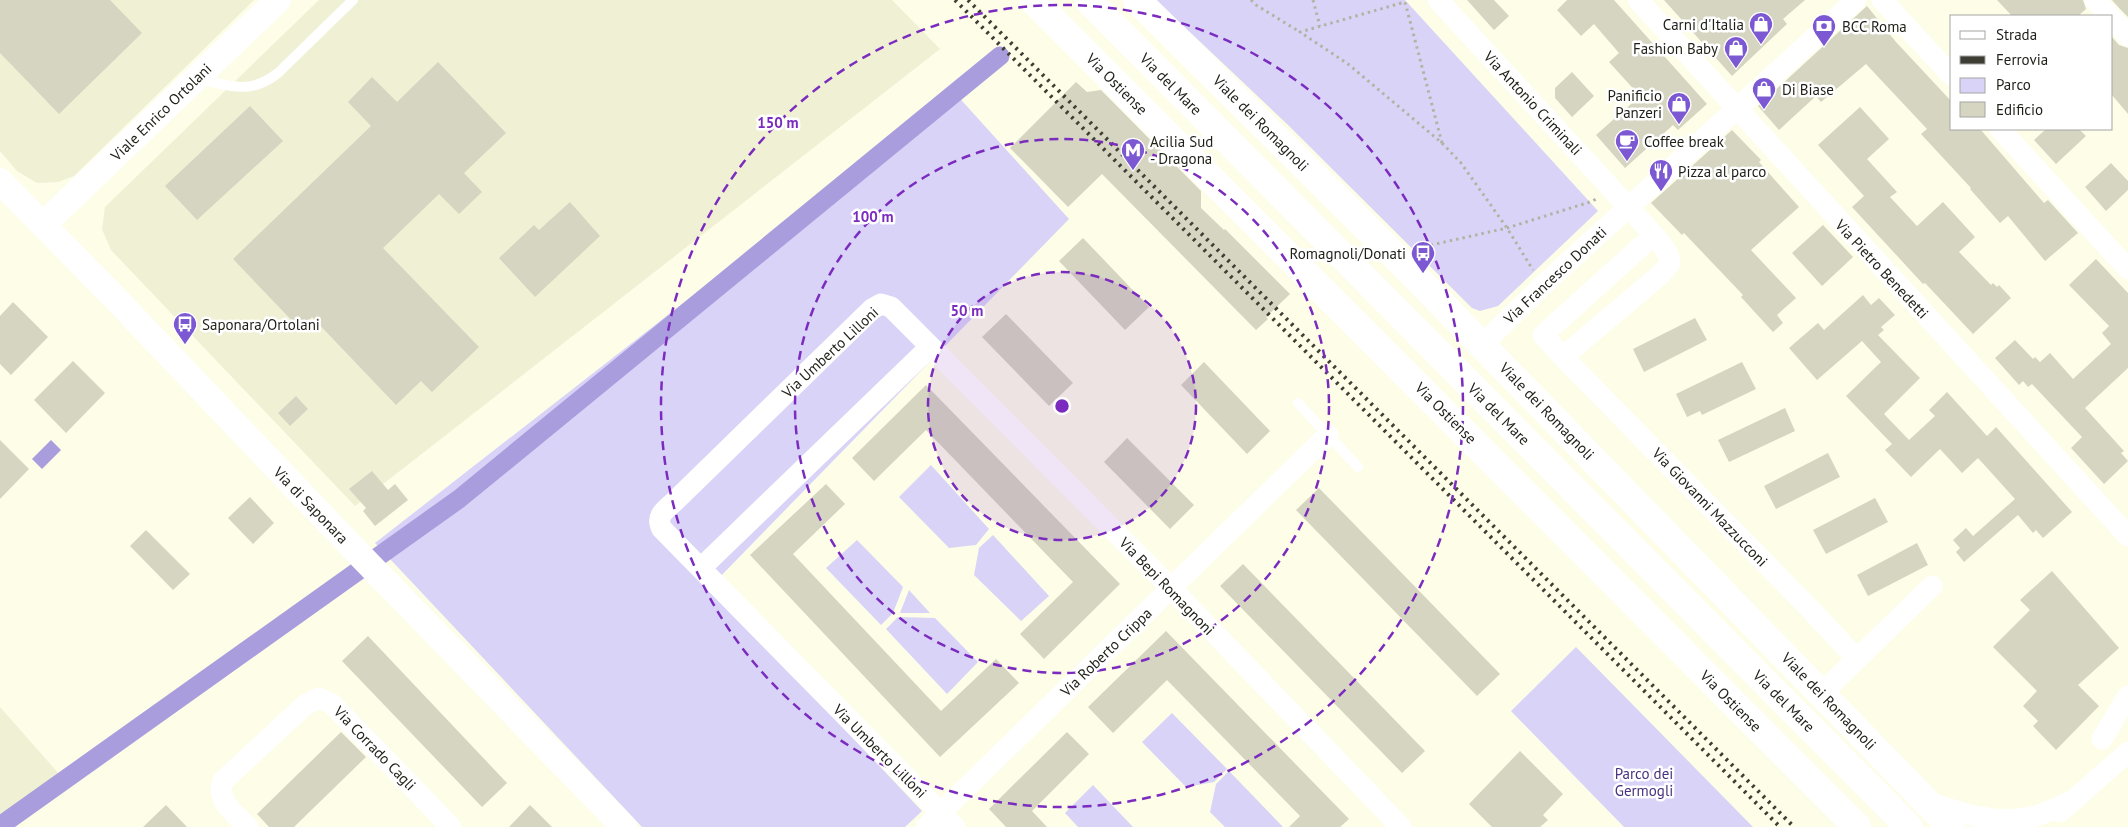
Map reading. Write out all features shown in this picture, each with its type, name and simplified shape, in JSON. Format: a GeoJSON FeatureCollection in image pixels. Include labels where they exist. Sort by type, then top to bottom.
{"type":"FeatureCollection","features":[{"type":"Feature","properties":{"kind":"main road","name":"Via Ostiense"},"geometry":{"type":"LineString","coordinates":[[1033,0],[1857,827]]}},
{"type":"Feature","properties":{"kind":"main road","name":"Via del Mare"},"geometry":{"type":"LineString","coordinates":[[1088,0],[1909,827]]}},
{"type":"Feature","properties":{"kind":"main road","name":"Viale dei Romagnoli"},"geometry":{"type":"LineString","coordinates":[[1137,0],[1482,344],[1951,827]]}},
{"type":"Feature","properties":{"kind":"street","name":"Viale Enrico Ortolani"},"geometry":{"type":"LineString","coordinates":[[43,225],[278,0]]}},
{"type":"Feature","properties":{"kind":"street","name":"Via Antonio Criminali"},"geometry":{"type":"LineString","coordinates":[[1438,0],[1628,207]]}},
{"type":"Feature","properties":{"kind":"street","name":"Via Pietro Benedetti"},"geometry":{"type":"LineString","coordinates":[[1638,0],[2128,536]]}},
{"type":"Feature","properties":{"kind":"street","name":"Via Francesco Donati"},"geometry":{"type":"LineString","coordinates":[[1482,344],[1542,286],[1856,0]]}},
{"type":"Feature","properties":{"kind":"street"},"geometry":{"type":"LineString","coordinates":[[1882,0],[1950,74]]}},
{"type":"Feature","properties":{"kind":"street"},"geometry":{"type":"LineString","coordinates":[[2096,0],[2109,15]]}},
{"type":"Feature","properties":{"kind":"street"},"geometry":{"type":"LineString","coordinates":[[2113,19],[2128,36]]}},
{"type":"Feature","properties":{"kind":"street"},"geometry":{"type":"LineString","coordinates":[[2001,130],[2128,269]]}},
{"type":"Feature","properties":{"kind":"street","name":"Via di Saponara"},"geometry":{"type":"LineString","coordinates":[[3,189],[43,225],[624,827]]}},
{"type":"Feature","properties":{"kind":"street"},"geometry":{"type":"LineString","coordinates":[[1628,207],[1654,235],[1667,251],[1670,263],[1665,271],[1563,357],[1543,335],[1654,235]]}},
{"type":"Feature","properties":{"kind":"street","name":"Via Umberto Lilloni"},"geometry":{"type":"LineString","coordinates":[[930,347],[891,307],[881,304],[872,309],[661,515],[659,522],[662,529],[940,822]]}},
{"type":"Feature","properties":{"kind":"street"},"geometry":{"type":"LineString","coordinates":[[701,568],[930,347]]}},
{"type":"Feature","properties":{"kind":"street","name":"Via Bepi Romagnoni"},"geometry":{"type":"LineString","coordinates":[[930,347],[1171,588],[1395,825]]}},
{"type":"Feature","properties":{"kind":"street","name":"Via Giovanni Mazzucconi"},"geometry":{"type":"LineString","coordinates":[[1563,357],[1857,659]]}},
{"type":"Feature","properties":{"kind":"street","name":"Via Roberto Crippa"},"geometry":{"type":"LineString","coordinates":[[940,822],[1171,588],[1328,435]]}},
{"type":"Feature","properties":{"kind":"street"},"geometry":{"type":"LineString","coordinates":[[1821,694],[1932,586]]}},
{"type":"Feature","properties":{"kind":"street"},"geometry":{"type":"LineString","coordinates":[[2102,739],[2128,696]]}},
{"type":"Feature","properties":{"kind":"street","name":"Via Corrado Cagli"},"geometry":{"type":"LineString","coordinates":[[248,827],[224,802],[221,791],[223,781],[305,705],[319,698],[332,704],[451,827]]}},
{"type":"Feature","properties":{"kind":"street"},"geometry":{"type":"LineString","coordinates":[[2046,827],[2070,802],[2128,752]]}},
{"type":"Feature","properties":{"kind":"street"},"geometry":{"type":"LineString","coordinates":[[1924,800],[1976,817],[2001,820],[2037,816],[2070,802]]}},
{"type":"Feature","properties":{"kind":"lane"},"geometry":{"type":"LineString","coordinates":[[196,79],[242,88],[250,88],[264,83],[278,73],[353,0]]}},
{"type":"Feature","properties":{"kind":"lane"},"geometry":{"type":"LineString","coordinates":[[1298,403],[1358,468]]}},
{"type":"Feature","properties":{"kind":"path"},"geometry":{"type":"LineString","coordinates":[[1251,0],[1256,6],[1348,64],[1442,143],[1461,164],[1507,228],[1542,286]]}},
{"type":"Feature","properties":{"kind":"path"},"geometry":{"type":"LineString","coordinates":[[1313,0],[1320,26]]}},
{"type":"Feature","properties":{"kind":"path"},"geometry":{"type":"LineString","coordinates":[[1300,32],[1405,2],[1442,143]]}},
{"type":"Feature","properties":{"kind":"path"},"geometry":{"type":"LineString","coordinates":[[1398,259],[1411,250],[1507,228],[1593,201],[1610,186]]}},
{"type":"Feature","properties":{"kind":"shaded area"},"geometry":{"type":"Polygon","coordinates":[[[0,0],[254,0],[74,176],[58,182],[37,183],[17,171],[0,151],[0,0]]]}},
{"type":"Feature","properties":{"kind":"shaded area"},"geometry":{"type":"Polygon","coordinates":[[[319,0],[892,0],[940,49],[355,506],[111,250],[102,229],[105,207],[319,0]]]}},
{"type":"Feature","properties":{"kind":"shaded area"},"geometry":{"type":"Polygon","coordinates":[[[51,440],[61,450],[42,469],[32,459],[51,440]]]}},
{"type":"Feature","properties":{"kind":"shaded area"},"geometry":{"type":"Polygon","coordinates":[[[0,707],[59,774],[0,818],[0,707]]]}},
{"type":"Feature","properties":{"kind":"green space"},"geometry":{"type":"Polygon","coordinates":[[[1156,0],[1405,0],[1598,211],[1498,306],[1480,311],[1472,308],[1287,124],[1156,0]]]}},
{"type":"Feature","properties":{"kind":"green space"},"geometry":{"type":"Polygon","coordinates":[[[954,92],[1069,219],[710,587],[922,811],[905,827],[642,827],[375,543],[954,92]]]}},
{"type":"Feature","properties":{"kind":"green space"},"geometry":{"type":"Polygon","coordinates":[[[931,465],[989,529],[976,545],[949,548],[899,497],[931,465]]]}},
{"type":"Feature","properties":{"kind":"green space"},"geometry":{"type":"Polygon","coordinates":[[[993,535],[1049,596],[1021,621],[974,575],[979,548],[993,535]]]}},
{"type":"Feature","properties":{"kind":"green space"},"geometry":{"type":"Polygon","coordinates":[[[857,540],[903,587],[893,613],[881,625],[826,568],[857,540]]]}},
{"type":"Feature","properties":{"kind":"green space"},"geometry":{"type":"Polygon","coordinates":[[[909,590],[930,613],[900,613],[909,590]]]}},
{"type":"Feature","properties":{"kind":"green space"},"geometry":{"type":"Polygon","coordinates":[[[898,617],[935,618],[978,662],[947,694],[886,629],[898,617]]]}},
{"type":"Feature","properties":{"kind":"green space","name":"Parco dei Germogli"},"geometry":{"type":"Polygon","coordinates":[[[1576,647],[1753,827],[1624,827],[1511,711],[1576,647]]]}},
{"type":"Feature","properties":{"kind":"green space"},"geometry":{"type":"Polygon","coordinates":[[[1172,713],[1227,769],[1214,782],[1186,787],[1142,742],[1172,713]]]}},
{"type":"Feature","properties":{"kind":"green space"},"geometry":{"type":"Polygon","coordinates":[[[1229,771],[1283,827],[1225,827],[1210,812],[1216,784],[1229,771]]]}},
{"type":"Feature","properties":{"kind":"green space"},"geometry":{"type":"Polygon","coordinates":[[[1093,785],[1133,827],[1078,827],[1065,813],[1093,785]]]}},
{"type":"Feature","properties":{"kind":"building"},"geometry":{"type":"Polygon","coordinates":[[[0,0],[110,0],[142,33],[59,114],[0,53],[0,0]]]}},
{"type":"Feature","properties":{"kind":"building"},"geometry":{"type":"Polygon","coordinates":[[[1467,0],[1494,0],[1509,16],[1494,30],[1467,0]]]}},
{"type":"Feature","properties":{"kind":"building"},"geometry":{"type":"Polygon","coordinates":[[[1567,0],[1614,0],[1707,104],[1678,130],[1673,125],[1625,168],[1596,135],[1640,96],[1609,62],[1619,53],[1594,24],[1581,36],[1557,10],[1567,0]]]}},
{"type":"Feature","properties":{"kind":"building"},"geometry":{"type":"Polygon","coordinates":[[[1664,0],[1805,0],[1783,19],[1787,24],[1732,76],[1664,0]]]}},
{"type":"Feature","properties":{"kind":"building"},"geometry":{"type":"Polygon","coordinates":[[[1997,0],[2083,0],[2086,9],[2079,15],[2011,15],[1997,0]]]}},
{"type":"Feature","properties":{"kind":"building"},"geometry":{"type":"Polygon","coordinates":[[[2112,0],[2128,0],[2128,17],[2120,9],[2112,0]]]}},
{"type":"Feature","properties":{"kind":"building"},"geometry":{"type":"Polygon","coordinates":[[[1867,6],[1896,42],[1950,100],[1950,130],[1981,130],[2044,203],[2048,200],[2078,233],[2045,261],[2008,216],[2000,223],[1971,188],[1921,134],[1927,129],[1866,64],[1821,102],[1816,96],[1779,130],[1758,106],[1867,6]]]}},
{"type":"Feature","properties":{"kind":"building"},"geometry":{"type":"Polygon","coordinates":[[[2113,38],[2119,45],[2128,48],[2128,114],[2113,96],[2113,38]]]}},
{"type":"Feature","properties":{"kind":"building"},"geometry":{"type":"Polygon","coordinates":[[[438,62],[506,133],[464,173],[482,192],[459,214],[439,194],[383,248],[479,347],[432,392],[421,381],[396,405],[312,317],[300,329],[233,259],[371,126],[348,102],[372,77],[397,102],[438,62]]]}},
{"type":"Feature","properties":{"kind":"building"},"geometry":{"type":"Polygon","coordinates":[[[1572,72],[1594,96],[1572,117],[1555,98],[1555,88],[1572,72]]]}},
{"type":"Feature","properties":{"kind":"building"},"geometry":{"type":"Polygon","coordinates":[[[1076,82],[1087,92],[1101,90],[1201,191],[1201,208],[1225,229],[1290,294],[1266,317],[1268,319],[1256,330],[1102,174],[1068,207],[1010,148],[1076,82]]]}},
{"type":"Feature","properties":{"kind":"building"},"geometry":{"type":"Polygon","coordinates":[[[250,106],[283,141],[197,220],[165,186],[250,106]]]}},
{"type":"Feature","properties":{"kind":"building"},"geometry":{"type":"Polygon","coordinates":[[[1860,107],[1889,139],[1867,159],[1897,192],[1890,197],[1917,226],[1943,202],[1975,237],[1959,252],[1991,285],[1993,283],[1997,287],[1999,285],[2011,298],[1973,334],[1925,283],[1923,284],[1852,207],[1864,196],[1818,145],[1860,107]]]}},
{"type":"Feature","properties":{"kind":"building"},"geometry":{"type":"Polygon","coordinates":[[[1732,130],[1761,160],[1759,162],[1799,207],[1751,250],[1796,298],[1777,315],[1783,323],[1773,332],[1741,297],[1743,295],[1684,233],[1682,235],[1651,203],[1732,130]]]}},
{"type":"Feature","properties":{"kind":"building"},"geometry":{"type":"Polygon","coordinates":[[[2045,130],[2080,130],[2086,136],[2056,164],[2034,140],[2045,130]]]}},
{"type":"Feature","properties":{"kind":"building"},"geometry":{"type":"Polygon","coordinates":[[[2111,163],[2128,181],[2128,190],[2106,211],[2085,187],[2111,163]]]}},
{"type":"Feature","properties":{"kind":"building"},"geometry":{"type":"Polygon","coordinates":[[[570,202],[600,236],[535,297],[499,258],[534,225],[539,230],[570,202]]]}},
{"type":"Feature","properties":{"kind":"building"},"geometry":{"type":"Polygon","coordinates":[[[1823,225],[1853,257],[1822,286],[1792,253],[1823,225]]]}},
{"type":"Feature","properties":{"kind":"building"},"geometry":{"type":"Polygon","coordinates":[[[1083,238],[1149,307],[1125,330],[1059,261],[1083,238]]]}},
{"type":"Feature","properties":{"kind":"building"},"geometry":{"type":"Polygon","coordinates":[[[2096,259],[2128,293],[2128,368],[2085,408],[2124,451],[2121,453],[2128,461],[2104,484],[2071,448],[2082,437],[2032,384],[2028,387],[2023,381],[2019,385],[1995,358],[2015,340],[2033,359],[2035,357],[2040,362],[2050,353],[2073,379],[2111,344],[2102,333],[2109,326],[2069,285],[2096,259]]]}},
{"type":"Feature","properties":{"kind":"building"},"geometry":{"type":"Polygon","coordinates":[[[1863,295],[1871,305],[1879,298],[1895,315],[1881,327],[1884,330],[1878,335],[1920,378],[1884,414],[1909,440],[1935,416],[1929,410],[1947,392],[1987,436],[1996,427],[2072,512],[2043,538],[2036,530],[2033,533],[2018,515],[1964,562],[1956,552],[1960,548],[1953,540],[1966,528],[1973,536],[2015,499],[1978,458],[1962,473],[1940,449],[1911,477],[1885,450],[1892,444],[1846,396],[1881,362],[1862,341],[1817,380],[1789,348],[1818,323],[1824,330],[1863,295]]]}},
{"type":"Feature","properties":{"kind":"building"},"geometry":{"type":"Polygon","coordinates":[[[13,302],[48,337],[11,375],[0,364],[0,316],[13,302]]]}},
{"type":"Feature","properties":{"kind":"building"},"geometry":{"type":"Polygon","coordinates":[[[1006,314],[1073,383],[1049,406],[982,337],[1006,314]]]}},
{"type":"Feature","properties":{"kind":"building"},"geometry":{"type":"Polygon","coordinates":[[[1695,318],[1707,340],[1644,372],[1633,349],[1695,318]]]}},
{"type":"Feature","properties":{"kind":"building"},"geometry":{"type":"Polygon","coordinates":[[[73,361],[105,393],[66,433],[34,400],[73,361]]]}},
{"type":"Feature","properties":{"kind":"building"},"geometry":{"type":"Polygon","coordinates":[[[1204,362],[1270,431],[1247,454],[1181,385],[1204,362]]]}},
{"type":"Feature","properties":{"kind":"building"},"geometry":{"type":"Polygon","coordinates":[[[1742,362],[1756,389],[1702,415],[1700,411],[1687,417],[1676,394],[1742,362]]]}},
{"type":"Feature","properties":{"kind":"building"},"geometry":{"type":"Polygon","coordinates":[[[926,385],[1120,584],[1044,659],[1020,634],[1073,582],[926,430],[874,481],[852,458],[926,385]]]}},
{"type":"Feature","properties":{"kind":"building"},"geometry":{"type":"Polygon","coordinates":[[[296,396],[308,409],[290,426],[278,413],[296,396]]]}},
{"type":"Feature","properties":{"kind":"building"},"geometry":{"type":"Polygon","coordinates":[[[1785,408],[1795,431],[1729,462],[1718,440],[1785,408]]]}},
{"type":"Feature","properties":{"kind":"building"},"geometry":{"type":"Polygon","coordinates":[[[1127,438],[1194,505],[1170,529],[1104,462],[1127,438]]]}},
{"type":"Feature","properties":{"kind":"building"},"geometry":{"type":"Polygon","coordinates":[[[0,440],[29,469],[0,499],[0,440]]]}},
{"type":"Feature","properties":{"kind":"building"},"geometry":{"type":"Polygon","coordinates":[[[1828,453],[1840,477],[1776,509],[1764,486],[1828,453]]]}},
{"type":"Feature","properties":{"kind":"building"},"geometry":{"type":"Polygon","coordinates":[[[372,471],[388,490],[395,484],[408,500],[375,526],[363,511],[366,508],[349,489],[372,471]]]}},
{"type":"Feature","properties":{"kind":"building"},"geometry":{"type":"Polygon","coordinates":[[[826,484],[845,504],[793,554],[941,711],[996,659],[1019,683],[940,757],[750,555],[826,484]]]}},
{"type":"Feature","properties":{"kind":"building"},"geometry":{"type":"Polygon","coordinates":[[[1319,488],[1500,674],[1477,696],[1296,510],[1319,488]]]}},
{"type":"Feature","properties":{"kind":"building"},"geometry":{"type":"Polygon","coordinates":[[[250,497],[274,523],[253,544],[228,518],[250,497]]]}},
{"type":"Feature","properties":{"kind":"building"},"geometry":{"type":"Polygon","coordinates":[[[1875,498],[1888,522],[1826,554],[1813,530],[1875,498]]]}},
{"type":"Feature","properties":{"kind":"building"},"geometry":{"type":"Polygon","coordinates":[[[146,530],[190,574],[173,590],[130,546],[146,530]]]}},
{"type":"Feature","properties":{"kind":"building"},"geometry":{"type":"Polygon","coordinates":[[[1917,543],[1928,565],[1868,596],[1857,575],[1917,543]]]}},
{"type":"Feature","properties":{"kind":"building"},"geometry":{"type":"Polygon","coordinates":[[[1243,564],[1425,751],[1402,773],[1220,586],[1243,564]]]}},
{"type":"Feature","properties":{"kind":"building"},"geometry":{"type":"Polygon","coordinates":[[[2052,571],[2119,648],[2078,685],[2099,706],[2056,750],[2033,726],[2038,721],[2023,706],[2037,691],[1993,647],[2030,610],[2020,600],[2052,571]]]}},
{"type":"Feature","properties":{"kind":"building"},"geometry":{"type":"Polygon","coordinates":[[[1166,631],[1349,819],[1340,827],[1289,827],[1300,816],[1167,680],[1113,733],[1088,707],[1166,631]]]}},
{"type":"Feature","properties":{"kind":"building"},"geometry":{"type":"Polygon","coordinates":[[[368,636],[507,783],[482,807],[342,661],[368,636]]]}},
{"type":"Feature","properties":{"kind":"building"},"geometry":{"type":"Polygon","coordinates":[[[341,732],[366,757],[294,827],[269,827],[257,814],[341,732]]]}},
{"type":"Feature","properties":{"kind":"building"},"geometry":{"type":"Polygon","coordinates":[[[1067,732],[1089,754],[1032,811],[1047,827],[1006,827],[989,809],[1067,732]]]}},
{"type":"Feature","properties":{"kind":"building"},"geometry":{"type":"Polygon","coordinates":[[[1520,751],[1563,794],[1543,815],[1548,820],[1540,827],[1492,827],[1469,804],[1520,751]]]}},
{"type":"Feature","properties":{"kind":"building"},"geometry":{"type":"Polygon","coordinates":[[[166,805],[187,827],[143,827],[166,805]]]}},
{"type":"Feature","properties":{"kind":"building"},"geometry":{"type":"Polygon","coordinates":[[[530,805],[552,827],[509,827],[530,805]]]}},
{"type":"Feature","properties":{"kind":"waterway"},"geometry":{"type":"LineString","coordinates":[[0,826],[459,499],[1000,56]]}},
{"type":"Feature","properties":{"kind":"railway"},"geometry":{"type":"LineString","coordinates":[[955,0],[1780,827]]}},
{"type":"Feature","properties":{"kind":"railway"},"geometry":{"type":"LineString","coordinates":[[968,0],[1794,827]]}},
{"type":"Feature","properties":{"kind":"place","name":"Carni d'Italia"},"geometry":{"type":"Point","coordinates":[1761,45]}},
{"type":"Feature","properties":{"kind":"place","name":"BCC Roma"},"geometry":{"type":"Point","coordinates":[1824,47]}},
{"type":"Feature","properties":{"kind":"place","name":"Fashion Baby"},"geometry":{"type":"Point","coordinates":[1736,69]}},
{"type":"Feature","properties":{"kind":"place","name":"Di Biase"},"geometry":{"type":"Point","coordinates":[1764,110]}},
{"type":"Feature","properties":{"kind":"place","name":"Panificio Panzeri"},"geometry":{"type":"Point","coordinates":[1679,125]}},
{"type":"Feature","properties":{"kind":"place","name":"Coffee break"},"geometry":{"type":"Point","coordinates":[1627,162]}},
{"type":"Feature","properties":{"kind":"place","name":"Acilia Sud - Dragona"},"geometry":{"type":"Point","coordinates":[1133,171]}},
{"type":"Feature","properties":{"kind":"place","name":"Pizza al parco"},"geometry":{"type":"Point","coordinates":[1661,192]}},
{"type":"Feature","properties":{"kind":"place","name":"Romagnoli/Donati"},"geometry":{"type":"Point","coordinates":[1423,274]}},
{"type":"Feature","properties":{"kind":"place","name":"Saponara/Ortolani"},"geometry":{"type":"Point","coordinates":[185,345]}}]}
